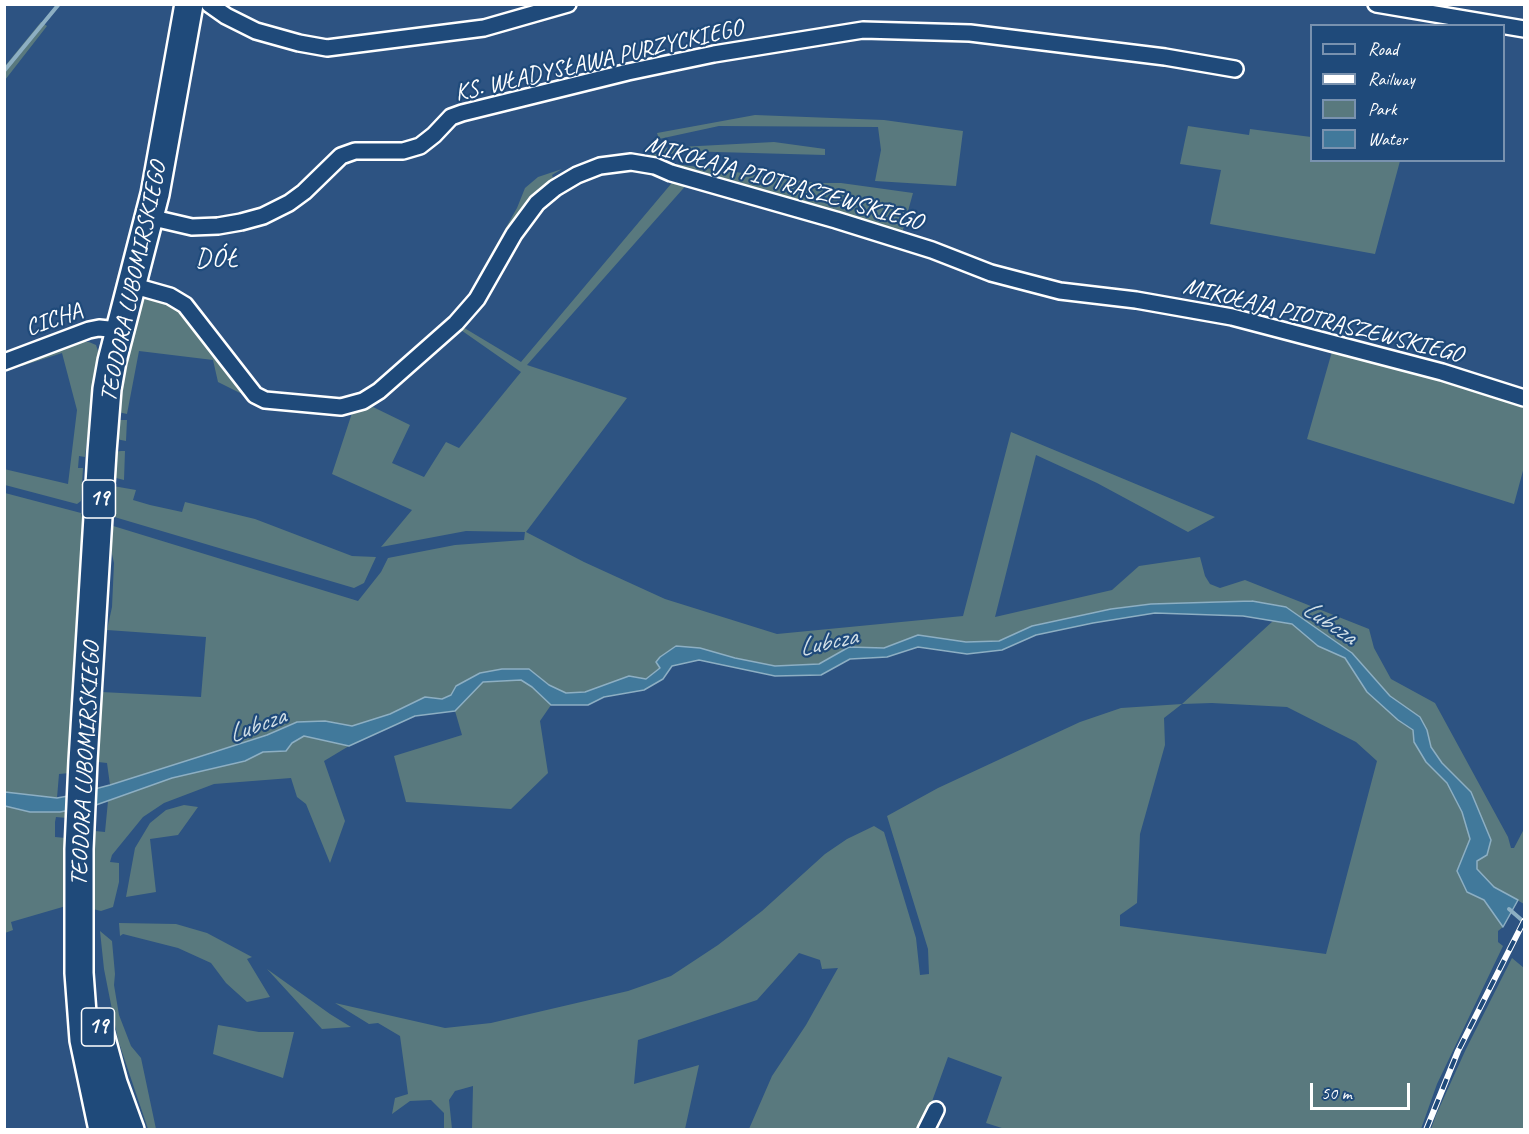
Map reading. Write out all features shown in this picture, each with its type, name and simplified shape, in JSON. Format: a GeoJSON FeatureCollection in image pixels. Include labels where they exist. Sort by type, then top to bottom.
{"type":"FeatureCollection","features":[{"type":"Feature","properties":{"kind":"highway","name":"TEODORA LUBOMIRSKIEGO"},"geometry":{"type":"LineString","coordinates":[[80,922],[83,761],[107,389],[119,330],[149,217],[189,4]]}},
{"type":"Feature","properties":{"kind":"highway","name":"19"},"geometry":{"type":"LineString","coordinates":[[80,922],[79,973],[84,1040],[103,1130]]}},
{"type":"Feature","properties":{"kind":"highway","name":"19"},"geometry":{"type":"LineString","coordinates":[[80,922],[93,1005],[113,1083],[130,1130]]}},
{"type":"Feature","properties":{"kind":"street"},"geometry":{"type":"LineString","coordinates":[[209,4],[226,16],[256,31],[327,48],[484,28],[568,4]]}},
{"type":"Feature","properties":{"kind":"street"},"geometry":{"type":"LineString","coordinates":[[1376,4],[1494,24]]}},
{"type":"Feature","properties":{"kind":"street"},"geometry":{"type":"LineString","coordinates":[[1505,26],[1524,29]]}},
{"type":"Feature","properties":{"kind":"street","name":"KS. WŁADYSŁAWA PURZYCKIEGO"},"geometry":{"type":"LineString","coordinates":[[149,217],[192,227],[241,222],[263,216],[289,203],[304,192],[341,156],[356,151],[404,151],[420,146],[451,117],[462,113],[628,72],[714,54],[863,30],[970,33],[1165,57],[1235,69]]}},
{"type":"Feature","properties":{"kind":"street","name":"MIKOŁAJA PIOTRASZEWSKIEGO"},"geometry":{"type":"LineString","coordinates":[[131,285],[170,296],[185,305],[255,395],[265,400],[341,407],[363,401],[380,391],[456,323],[477,299],[514,234],[537,203],[577,175],[600,166],[631,162],[655,165],[671,173],[837,220],[932,250],[991,273],[1052,289],[1232,317],[1442,372],[1524,398]]}},
{"type":"Feature","properties":{"kind":"street","name":"CICHA"},"geometry":{"type":"LineString","coordinates":[[4,362],[89,330],[99,328],[119,330]]}},
{"type":"Feature","properties":{"kind":"street"},"geometry":{"type":"LineString","coordinates":[[926,1130],[936,1110]]}},
{"type":"Feature","properties":{"kind":"green space"},"geometry":{"type":"Polygon","coordinates":[[[41,22],[47,26],[5,80],[5,66],[41,22]]]}},
{"type":"Feature","properties":{"kind":"green space"},"geometry":{"type":"Polygon","coordinates":[[[755,115],[884,120],[963,131],[956,186],[875,181],[881,150],[878,127],[719,126],[659,139],[657,133],[755,115]]]}},
{"type":"Feature","properties":{"kind":"green space"},"geometry":{"type":"Polygon","coordinates":[[[1188,126],[1249,135],[1250,129],[1310,137],[1310,162],[1400,162],[1375,254],[1210,224],[1221,170],[1180,164],[1188,126]]]}},
{"type":"Feature","properties":{"kind":"green space"},"geometry":{"type":"Polygon","coordinates":[[[774,142],[825,149],[825,155],[680,151],[660,158],[649,155],[661,148],[774,142]]]}},
{"type":"Feature","properties":{"kind":"green space"},"geometry":{"type":"Polygon","coordinates":[[[676,164],[816,183],[841,183],[913,193],[902,233],[667,167],[676,164]]]}},
{"type":"Feature","properties":{"kind":"green space"},"geometry":{"type":"Polygon","coordinates":[[[562,169],[552,175],[555,183],[486,278],[478,277],[517,208],[525,188],[538,177],[562,169]]]}},
{"type":"Feature","properties":{"kind":"green space"},"geometry":{"type":"Polygon","coordinates":[[[676,178],[689,182],[527,365],[627,398],[526,532],[584,562],[665,599],[777,634],[963,616],[1011,432],[1215,517],[1188,532],[1097,483],[1036,455],[995,617],[1112,590],[1139,566],[1200,557],[1205,576],[1210,584],[1220,588],[1245,580],[1369,629],[1374,648],[1391,679],[1435,703],[1508,837],[1511,848],[1514,848],[1524,829],[1524,904],[1494,887],[1477,869],[1477,861],[1491,840],[1471,792],[1442,763],[1431,747],[1427,730],[1420,717],[1390,696],[1352,653],[1286,607],[1252,601],[1151,604],[1111,609],[1032,626],[999,641],[966,642],[918,635],[884,648],[849,647],[819,664],[775,666],[700,648],[660,668],[646,679],[629,676],[585,692],[566,694],[549,685],[529,669],[502,669],[480,673],[456,686],[451,695],[441,699],[425,697],[390,714],[352,726],[325,721],[297,722],[267,735],[110,785],[107,763],[98,762],[101,692],[201,697],[206,637],[107,630],[112,607],[114,563],[109,541],[110,525],[358,601],[381,572],[388,558],[455,545],[524,540],[525,532],[466,531],[381,547],[412,510],[332,474],[352,413],[373,407],[410,425],[392,463],[424,477],[446,442],[459,448],[521,372],[458,328],[461,326],[521,362],[676,178]]]}},
{"type":"Feature","properties":{"kind":"green space"},"geometry":{"type":"Polygon","coordinates":[[[145,295],[182,309],[243,389],[240,393],[218,382],[213,360],[139,351],[127,414],[118,412],[133,335],[145,295]]]}},
{"type":"Feature","properties":{"kind":"green space"},"geometry":{"type":"Polygon","coordinates":[[[81,339],[83,342],[96,345],[99,354],[85,457],[79,456],[78,468],[83,468],[81,501],[77,504],[5,485],[4,469],[68,484],[77,410],[62,353],[22,366],[20,362],[81,339]]]}},
{"type":"Feature","properties":{"kind":"green space"},"geometry":{"type":"Polygon","coordinates":[[[1333,348],[1524,402],[1524,467],[1514,504],[1307,439],[1333,348]]]}},
{"type":"Feature","properties":{"kind":"green space"},"geometry":{"type":"Polygon","coordinates":[[[127,420],[126,441],[116,439],[117,421],[127,420]]]}},
{"type":"Feature","properties":{"kind":"green space"},"geometry":{"type":"Polygon","coordinates":[[[125,451],[124,480],[112,477],[115,452],[125,451]]]}},
{"type":"Feature","properties":{"kind":"green space"},"geometry":{"type":"Polygon","coordinates":[[[113,486],[136,490],[133,500],[150,505],[182,512],[185,502],[255,519],[352,556],[376,557],[364,583],[354,588],[111,516],[113,486]]]}},
{"type":"Feature","properties":{"kind":"green space"},"geometry":{"type":"Polygon","coordinates":[[[5,493],[81,513],[86,531],[70,773],[59,774],[57,798],[5,792],[5,493]]]}},
{"type":"Feature","properties":{"kind":"green space"},"geometry":{"type":"Polygon","coordinates":[[[1273,621],[1292,624],[1318,646],[1345,658],[1367,692],[1398,720],[1413,730],[1414,742],[1426,762],[1447,783],[1462,812],[1470,839],[1457,871],[1467,892],[1484,900],[1503,927],[1498,931],[1498,942],[1503,946],[1437,1084],[1421,1129],[1005,1129],[986,1123],[1002,1077],[948,1057],[922,1129],[749,1129],[772,1076],[806,1025],[838,968],[822,969],[820,960],[799,953],[757,1000],[638,1040],[634,1084],[699,1065],[685,1129],[472,1129],[473,1086],[455,1091],[449,1100],[452,1129],[444,1129],[444,1113],[431,1100],[410,1101],[392,1114],[395,1098],[408,1094],[400,1036],[378,1023],[369,1024],[335,1003],[445,1028],[491,1023],[628,991],[671,976],[718,945],[762,911],[825,854],[847,839],[874,826],[884,832],[916,938],[920,975],[929,974],[928,949],[887,816],[938,788],[1080,722],[1121,708],[1182,704],[1273,621]],[[1212,703],[1182,704],[1164,718],[1165,745],[1140,834],[1137,903],[1120,915],[1120,926],[1326,954],[1377,761],[1356,742],[1287,707],[1212,703]]]}},
{"type":"Feature","properties":{"kind":"green space"},"geometry":{"type":"Polygon","coordinates":[[[521,680],[551,705],[540,721],[548,773],[511,809],[406,802],[394,756],[462,735],[455,711],[482,682],[521,680]]]}},
{"type":"Feature","properties":{"kind":"green space"},"geometry":{"type":"Polygon","coordinates":[[[304,736],[349,746],[324,761],[345,821],[330,863],[306,804],[297,797],[291,778],[214,784],[164,803],[143,817],[112,855],[110,862],[119,863],[119,882],[113,907],[101,911],[93,909],[91,890],[95,831],[105,832],[108,801],[172,778],[245,761],[263,752],[286,751],[292,743],[304,736]]]}},
{"type":"Feature","properties":{"kind":"green space"},"geometry":{"type":"Polygon","coordinates":[[[184,805],[198,807],[178,835],[150,839],[156,892],[126,897],[135,848],[150,823],[166,810],[184,805]]]}},
{"type":"Feature","properties":{"kind":"green space"},"geometry":{"type":"Polygon","coordinates":[[[5,806],[30,812],[67,811],[67,818],[56,817],[55,822],[55,837],[66,838],[66,906],[11,922],[13,930],[5,933],[5,806]]]}},
{"type":"Feature","properties":{"kind":"green space"},"geometry":{"type":"Polygon","coordinates":[[[119,923],[176,924],[207,933],[252,957],[247,959],[270,997],[247,1002],[226,983],[211,963],[178,948],[123,934],[120,936],[119,923]]]}},
{"type":"Feature","properties":{"kind":"green space"},"geometry":{"type":"Polygon","coordinates":[[[100,931],[112,941],[114,985],[119,1015],[131,1046],[141,1058],[156,1129],[148,1129],[118,1040],[104,969],[100,931]]]}},
{"type":"Feature","properties":{"kind":"green space"},"geometry":{"type":"Polygon","coordinates":[[[1512,958],[1524,968],[1524,1129],[1431,1129],[1466,1049],[1512,958]]]}},
{"type":"Feature","properties":{"kind":"green space"},"geometry":{"type":"Polygon","coordinates":[[[267,969],[330,1014],[351,1027],[322,1029],[267,969]]]}},
{"type":"Feature","properties":{"kind":"green space"},"geometry":{"type":"Polygon","coordinates":[[[218,1025],[259,1032],[294,1032],[283,1078],[213,1054],[218,1025]]]}},
{"type":"Feature","properties":{"kind":"water"},"geometry":{"type":"Polygon","coordinates":[[[1252,601],[1286,607],[1352,653],[1390,696],[1420,717],[1427,730],[1431,747],[1442,763],[1471,792],[1491,840],[1487,855],[1477,861],[1477,869],[1494,887],[1518,900],[1503,927],[1484,900],[1467,892],[1457,871],[1470,839],[1462,812],[1447,783],[1426,762],[1414,742],[1413,730],[1398,720],[1367,692],[1345,658],[1318,646],[1292,624],[1243,616],[1155,613],[1036,635],[1002,650],[967,654],[918,647],[887,657],[850,659],[821,675],[775,676],[699,660],[672,666],[663,679],[644,690],[604,697],[588,705],[551,705],[521,680],[483,682],[455,711],[415,716],[349,746],[304,736],[292,743],[286,751],[263,752],[245,761],[172,778],[96,805],[60,812],[30,812],[5,806],[5,792],[57,798],[68,796],[267,735],[297,722],[325,721],[352,726],[390,714],[425,697],[442,699],[451,695],[456,686],[480,673],[502,669],[529,669],[549,685],[566,693],[585,692],[629,676],[646,679],[660,668],[656,662],[660,657],[676,646],[700,648],[775,666],[819,664],[849,647],[884,648],[918,635],[966,642],[999,641],[1032,626],[1111,609],[1151,604],[1252,601]]]}},
{"type":"Feature","properties":{"kind":"waterway"},"geometry":{"type":"LineString","coordinates":[[4,71],[59,4]]}},
{"type":"Feature","properties":{"kind":"waterway","name":"Lubcza"},"geometry":{"type":"LineString","coordinates":[[1509,909],[1524,922]]}},
{"type":"Feature","properties":{"kind":"railway"},"geometry":{"type":"LineString","coordinates":[[1426,1130],[1458,1051],[1524,921]]}},
{"type":"Feature","properties":{"kind":"district","name":"DÓŁ"},"geometry":{"type":"Point","coordinates":[217,259]}}]}
